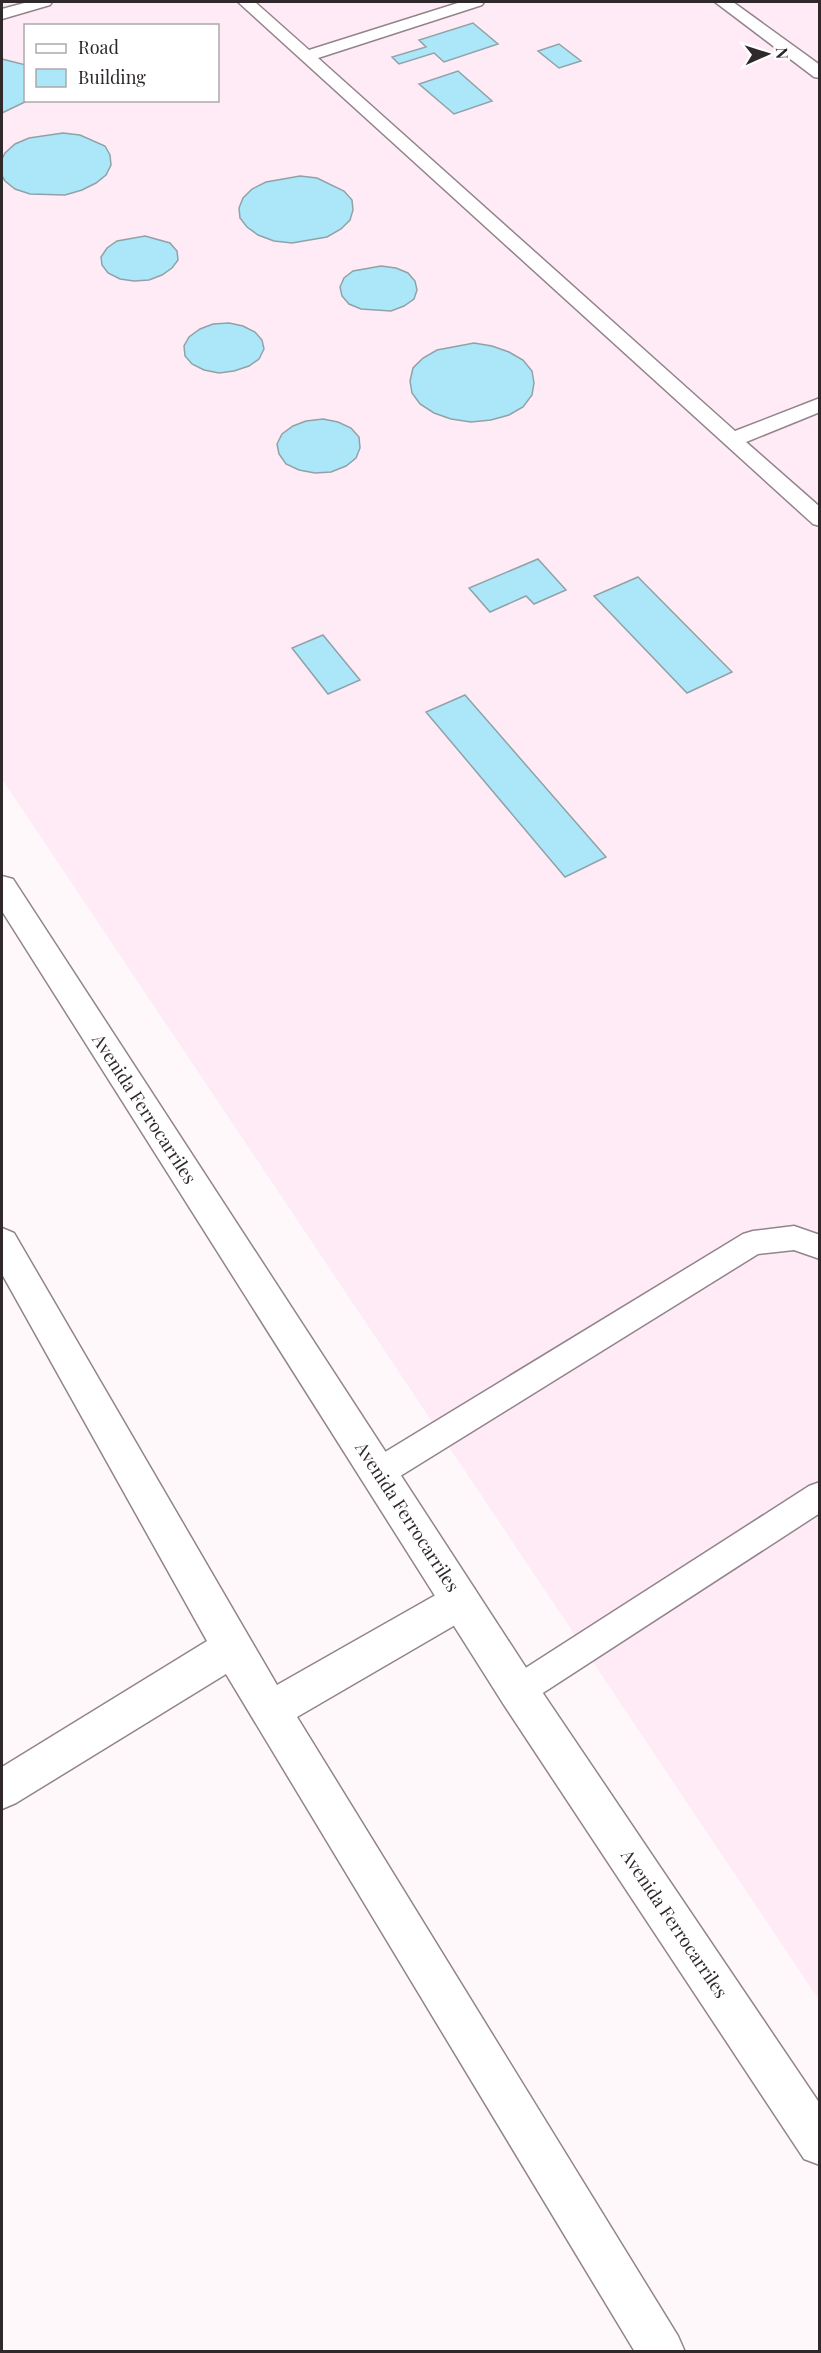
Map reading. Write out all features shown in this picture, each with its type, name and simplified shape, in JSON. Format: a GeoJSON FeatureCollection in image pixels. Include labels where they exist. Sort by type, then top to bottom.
{"type":"FeatureCollection","features":[{"type":"Feature","properties":{"kind":"street","name":"Avenida Ferrocarriles"},"geometry":{"type":"LineString","coordinates":[[2,887],[518,1690],[819,2143]]}},
{"type":"Feature","properties":{"kind":"street"},"geometry":{"type":"LineString","coordinates":[[2,1243],[232,1648],[662,2352]]}},
{"type":"Feature","properties":{"kind":"street"},"geometry":{"type":"LineString","coordinates":[[270,1711],[461,1601]]}},
{"type":"Feature","properties":{"kind":"street"},"geometry":{"type":"LineString","coordinates":[[2,1789],[232,1648]]}},
{"type":"Feature","properties":{"kind":"lane"},"geometry":{"type":"LineString","coordinates":[[2,14],[44,2]]}},
{"type":"Feature","properties":{"kind":"lane"},"geometry":{"type":"LineString","coordinates":[[246,2],[819,519]]}},
{"type":"Feature","properties":{"kind":"lane"},"geometry":{"type":"LineString","coordinates":[[306,56],[476,2]]}},
{"type":"Feature","properties":{"kind":"lane"},"geometry":{"type":"LineString","coordinates":[[723,2],[819,73]]}},
{"type":"Feature","properties":{"kind":"lane"},"geometry":{"type":"LineString","coordinates":[[732,440],[819,404]]}},
{"type":"Feature","properties":{"kind":"lane"},"geometry":{"type":"LineString","coordinates":[[378,1473],[753,1243],[794,1238],[819,1247]]}},
{"type":"Feature","properties":{"kind":"lane"},"geometry":{"type":"LineString","coordinates":[[518,1690],[819,1496]]}},
{"type":"Feature","properties":{"kind":"shaded area"},"geometry":{"type":"Polygon","coordinates":[[[2,2],[819,2],[819,2000],[2,779],[2,2]]]}},
{"type":"Feature","properties":{"kind":"building"},"geometry":{"type":"Polygon","coordinates":[[[473,23],[498,44],[444,62],[434,53],[399,64],[392,57],[426,47],[419,40],[473,23]]]}},
{"type":"Feature","properties":{"kind":"building"},"geometry":{"type":"Polygon","coordinates":[[[559,44],[581,61],[559,68],[538,51],[559,44]]]}},
{"type":"Feature","properties":{"kind":"building"},"geometry":{"type":"Polygon","coordinates":[[[2,59],[24,64],[25,102],[2,113],[2,59]]]}},
{"type":"Feature","properties":{"kind":"building"},"geometry":{"type":"Polygon","coordinates":[[[458,71],[492,101],[454,114],[419,84],[458,71]]]}},
{"type":"Feature","properties":{"kind":"building"},"geometry":{"type":"Polygon","coordinates":[[[63,133],[80,135],[105,146],[110,155],[111,165],[106,175],[82,190],[65,195],[30,194],[15,189],[5,181],[2,176],[2,159],[15,144],[29,138],[63,133]]]}},
{"type":"Feature","properties":{"kind":"building"},"geometry":{"type":"Polygon","coordinates":[[[300,176],[317,178],[344,191],[352,200],[353,210],[350,220],[341,229],[327,237],[292,243],[274,241],[258,235],[247,227],[240,218],[239,208],[243,198],[252,189],[266,182],[300,176]]]}},
{"type":"Feature","properties":{"kind":"building"},"geometry":{"type":"Polygon","coordinates":[[[145,236],[170,243],[177,251],[178,260],[172,268],[149,280],[120,279],[108,273],[102,265],[101,257],[107,248],[117,241],[145,236]]]}},
{"type":"Feature","properties":{"kind":"building"},"geometry":{"type":"Polygon","coordinates":[[[381,266],[396,268],[408,273],[415,281],[417,290],[414,299],[391,311],[361,309],[349,304],[342,296],[340,287],[344,278],[353,271],[381,266]]]}},
{"type":"Feature","properties":{"kind":"building"},"geometry":{"type":"Polygon","coordinates":[[[229,323],[255,332],[262,340],[264,349],[259,359],[249,366],[219,373],[204,370],[192,364],[185,356],[184,346],[189,337],[213,324],[229,323]]]}},
{"type":"Feature","properties":{"kind":"building"},"geometry":{"type":"Polygon","coordinates":[[[474,343],[509,352],[523,360],[532,371],[534,383],[532,395],[523,407],[509,415],[471,422],[451,419],[434,413],[420,404],[412,393],[410,381],[413,368],[423,358],[437,350],[474,343]]]}},
{"type":"Feature","properties":{"kind":"building"},"geometry":{"type":"Polygon","coordinates":[[[323,419],[351,428],[359,437],[360,448],[356,458],[346,466],[331,472],[315,473],[299,470],[286,464],[279,454],[277,444],[282,434],[306,421],[323,419]]]}},
{"type":"Feature","properties":{"kind":"building"},"geometry":{"type":"Polygon","coordinates":[[[538,559],[566,590],[534,604],[526,596],[490,612],[469,588],[538,559]]]}},
{"type":"Feature","properties":{"kind":"building"},"geometry":{"type":"Polygon","coordinates":[[[638,577],[732,672],[687,693],[594,596],[638,577]]]}},
{"type":"Feature","properties":{"kind":"building"},"geometry":{"type":"Polygon","coordinates":[[[323,635],[360,680],[328,694],[292,648],[323,635]]]}},
{"type":"Feature","properties":{"kind":"building"},"geometry":{"type":"Polygon","coordinates":[[[465,695],[606,857],[565,877],[426,712],[465,695]]]}}]}
